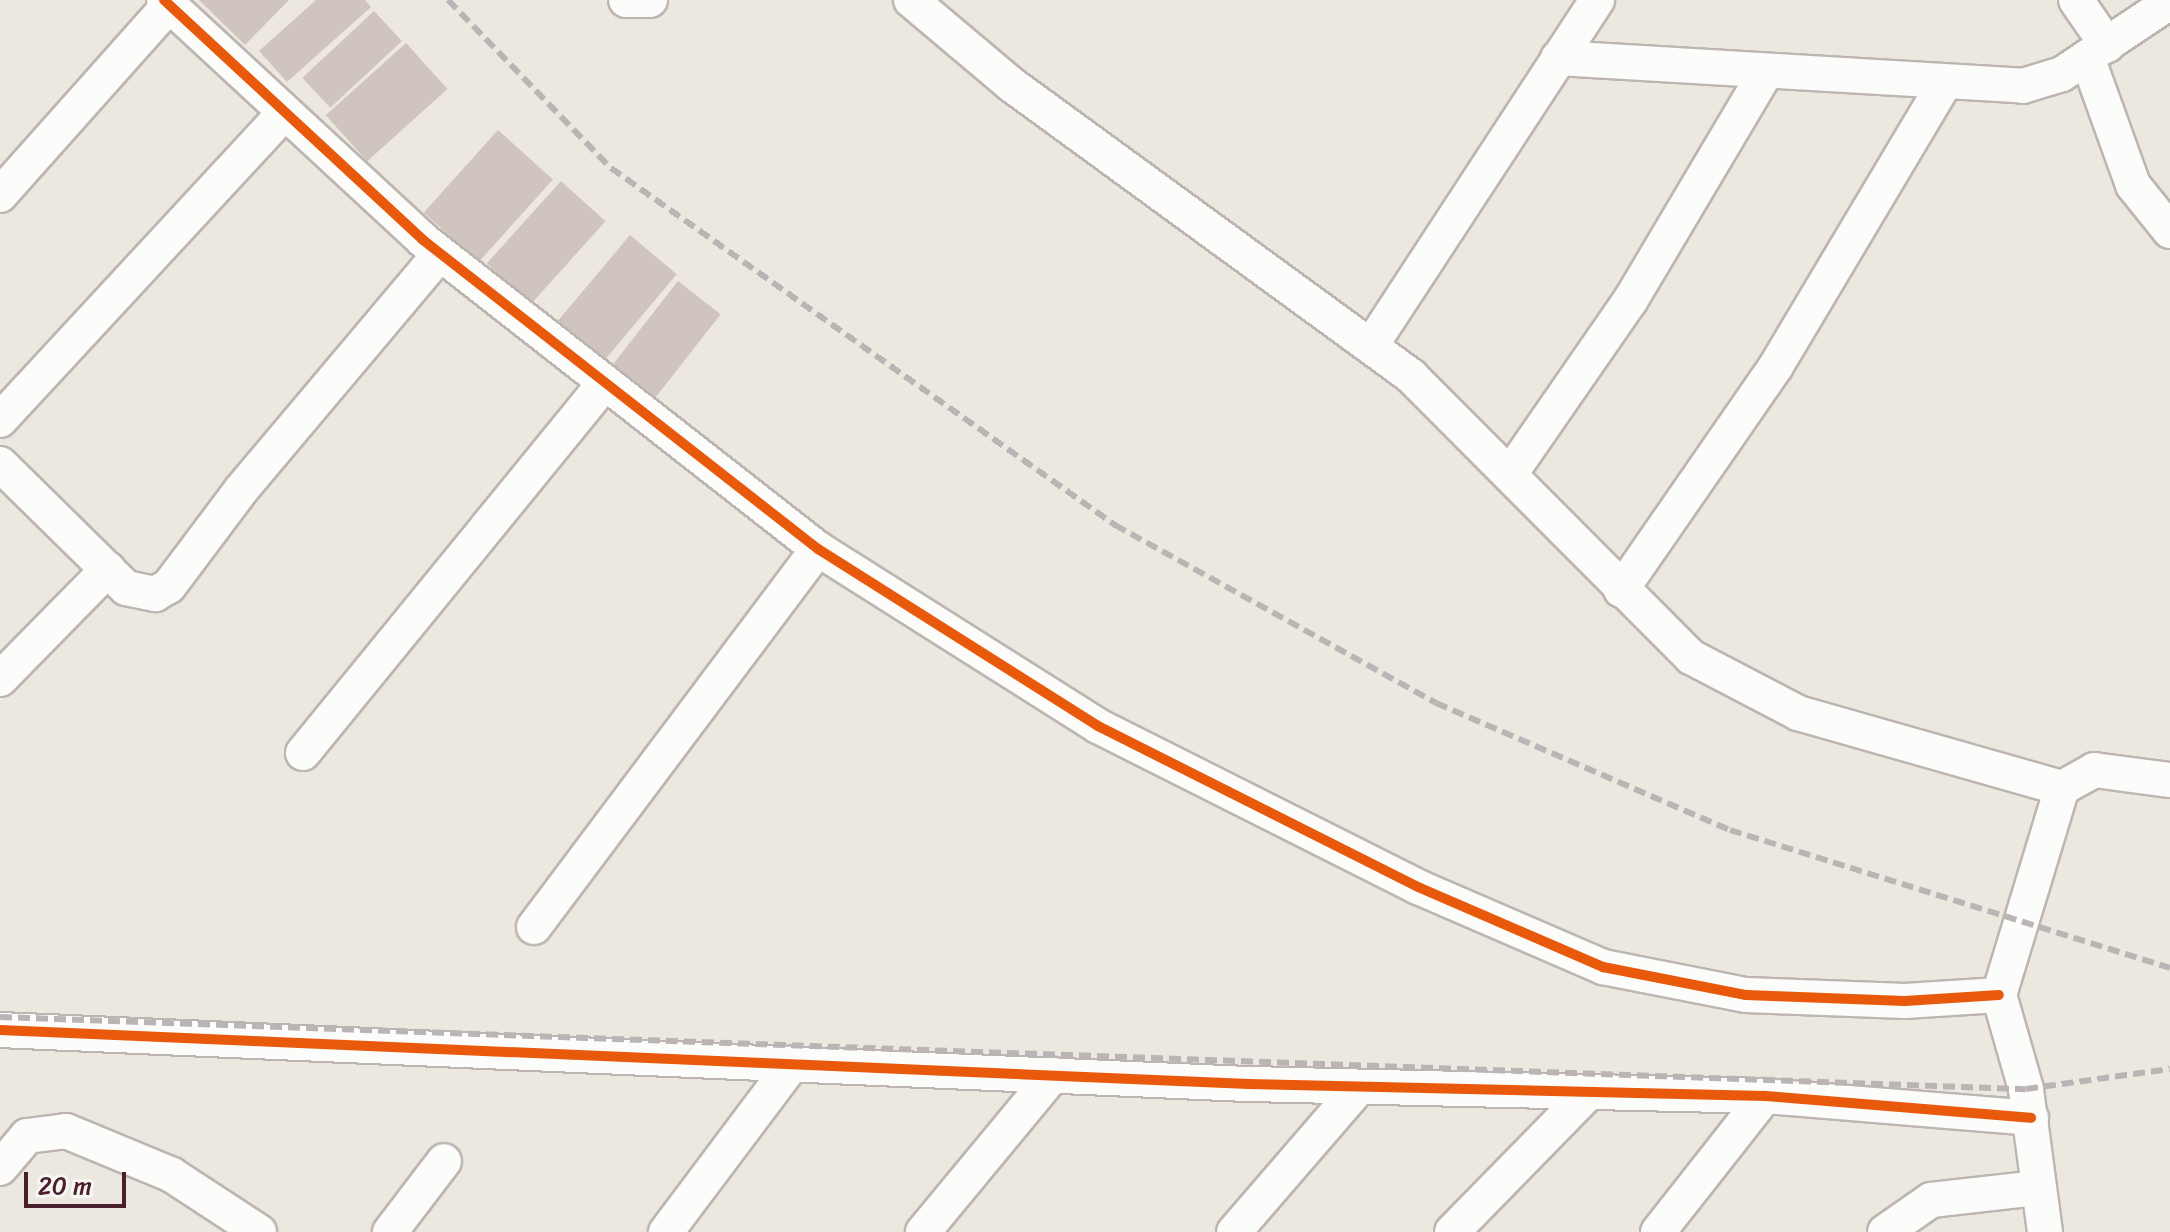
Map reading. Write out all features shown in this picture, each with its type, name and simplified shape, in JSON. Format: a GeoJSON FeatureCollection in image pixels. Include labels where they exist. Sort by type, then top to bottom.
{"type":"FeatureCollection","features":[{"type":"Feature","properties":{"kind":"street"},"geometry":{"type":"LineString","coordinates":[[626,0],[650,0]]}},
{"type":"Feature","properties":{"kind":"street"},"geometry":{"type":"LineString","coordinates":[[1372,344],[1597,0]]}},
{"type":"Feature","properties":{"kind":"street"},"geometry":{"type":"LineString","coordinates":[[2076,0],[2097,51],[2133,185],[2170,231]]}},
{"type":"Feature","properties":{"kind":"street"},"geometry":{"type":"LineString","coordinates":[[1558,58],[1943,86],[2046,82],[2170,2]]}},
{"type":"Feature","properties":{"kind":"street"},"geometry":{"type":"LineString","coordinates":[[0,195],[167,3],[283,114],[440,254],[818,549],[1098,726],[1418,887],[1603,967],[1746,995],[1905,1001],[1999,995]]}},
{"type":"Feature","properties":{"kind":"street"},"geometry":{"type":"LineString","coordinates":[[924,4],[1012,85],[1372,344],[1510,474],[1621,590],[1691,657],[1759,697],[2062,788]]}},
{"type":"Feature","properties":{"kind":"street"},"geometry":{"type":"LineString","coordinates":[[1510,474],[1630,301],[1766,72]]}},
{"type":"Feature","properties":{"kind":"street"},"geometry":{"type":"LineString","coordinates":[[1621,590],[1776,366],[1943,86]]}},
{"type":"Feature","properties":{"kind":"street"},"geometry":{"type":"LineString","coordinates":[[0,420],[283,114]]}},
{"type":"Feature","properties":{"kind":"street"},"geometry":{"type":"LineString","coordinates":[[0,464],[108,569],[140,594],[169,586],[440,254]]}},
{"type":"Feature","properties":{"kind":"street"},"geometry":{"type":"LineString","coordinates":[[303,753],[605,383]]}},
{"type":"Feature","properties":{"kind":"street"},"geometry":{"type":"LineString","coordinates":[[534,927],[818,549]]}},
{"type":"Feature","properties":{"kind":"street"},"geometry":{"type":"LineString","coordinates":[[0,679],[108,569]]}},
{"type":"Feature","properties":{"kind":"street"},"geometry":{"type":"LineString","coordinates":[[2045,1232],[2031,1118],[1999,995],[2062,788],[2094,770],[2170,780]]}},
{"type":"Feature","properties":{"kind":"street"},"geometry":{"type":"LineString","coordinates":[[0,1030],[1359,1087],[1765,1096],[2031,1118]]}},
{"type":"Feature","properties":{"kind":"street"},"geometry":{"type":"LineString","coordinates":[[666,1232],[793,1063]]}},
{"type":"Feature","properties":{"kind":"street"},"geometry":{"type":"LineString","coordinates":[[923,1232],[1053,1075]]}},
{"type":"Feature","properties":{"kind":"street"},"geometry":{"type":"LineString","coordinates":[[1234,1232],[1359,1087]]}},
{"type":"Feature","properties":{"kind":"street"},"geometry":{"type":"LineString","coordinates":[[1452,1232],[1589,1092]]}},
{"type":"Feature","properties":{"kind":"street"},"geometry":{"type":"LineString","coordinates":[[1658,1232],[1765,1096]]}},
{"type":"Feature","properties":{"kind":"street"},"geometry":{"type":"LineString","coordinates":[[0,1168],[27,1136],[66,1131],[172,1175],[259,1232]]}},
{"type":"Feature","properties":{"kind":"street"},"geometry":{"type":"LineString","coordinates":[[390,1232],[444,1161]]}},
{"type":"Feature","properties":{"kind":"street"},"geometry":{"type":"LineString","coordinates":[[1885,1232],[1931,1200],[2038,1188]]}},
{"type":"Feature","properties":{"kind":"building"},"geometry":{"type":"Polygon","coordinates":[[[199,0],[289,0],[245,45],[199,0]]]}},
{"type":"Feature","properties":{"kind":"building"},"geometry":{"type":"Polygon","coordinates":[[[316,0],[365,0],[371,7],[287,82],[259,51],[316,0]]]}},
{"type":"Feature","properties":{"kind":"building"},"geometry":{"type":"Polygon","coordinates":[[[374,11],[402,41],[330,108],[302,78],[374,11]]]}},
{"type":"Feature","properties":{"kind":"building"},"geometry":{"type":"Polygon","coordinates":[[[406,43],[447,89],[367,161],[326,115],[406,43]]]}},
{"type":"Feature","properties":{"kind":"building"},"geometry":{"type":"Polygon","coordinates":[[[498,130],[553,180],[479,262],[424,212],[498,130]]]}},
{"type":"Feature","properties":{"kind":"building"},"geometry":{"type":"Polygon","coordinates":[[[561,181],[606,221],[531,304],[487,263],[561,181]]]}},
{"type":"Feature","properties":{"kind":"building"},"geometry":{"type":"Polygon","coordinates":[[[630,235],[677,274],[603,362],[556,323],[630,235]]]}},
{"type":"Feature","properties":{"kind":"building"},"geometry":{"type":"Polygon","coordinates":[[[678,281],[721,314],[653,401],[610,368],[678,281]]]}},
{"type":"Feature","properties":{"kind":"railway"},"geometry":{"type":"LineString","coordinates":[[448,0],[611,168],[1115,525],[1436,703],[1730,830],[2170,968]]}},
{"type":"Feature","properties":{"kind":"railway"},"geometry":{"type":"LineString","coordinates":[[0,1017],[2026,1089],[2170,1069]]}},
{"type":"Feature","properties":{"kind":"cycle path"},"geometry":{"type":"LineString","coordinates":[[164,0],[423,240],[818,549],[1098,726],[1418,887],[1603,967],[1746,995],[1905,1001],[1999,995]]}},
{"type":"Feature","properties":{"kind":"cycle path"},"geometry":{"type":"LineString","coordinates":[[0,1030],[1249,1084],[1765,1096],[2031,1118]]}}]}
